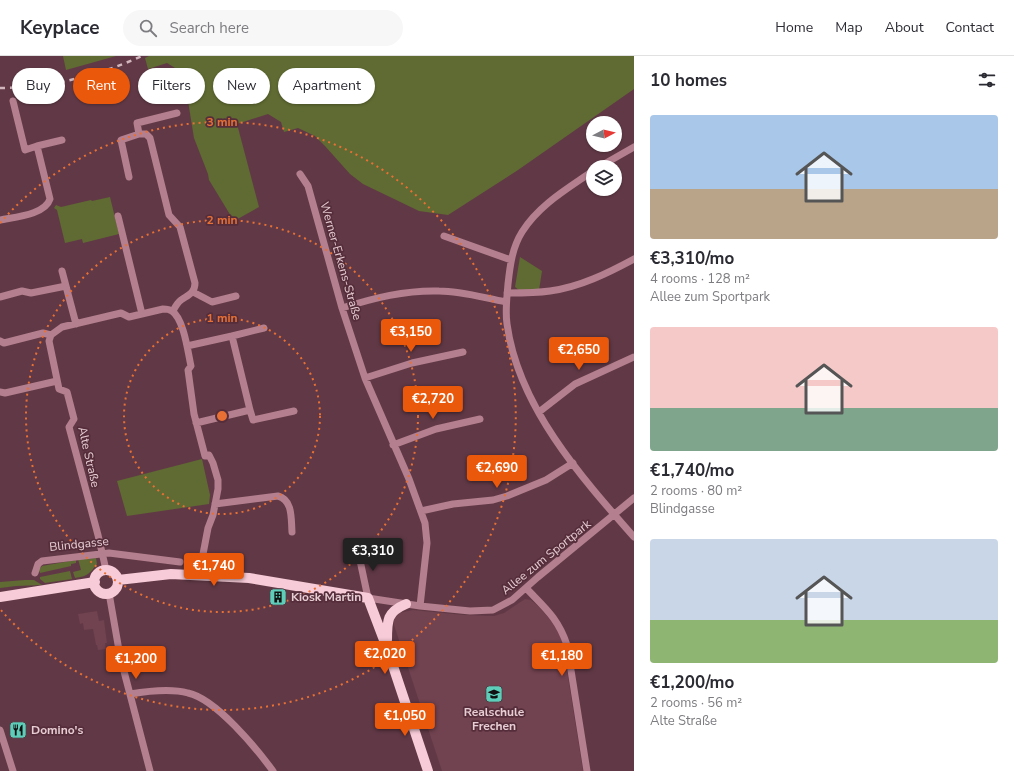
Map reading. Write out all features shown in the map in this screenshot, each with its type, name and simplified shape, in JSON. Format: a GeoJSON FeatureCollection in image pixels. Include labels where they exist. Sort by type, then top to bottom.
{"type":"FeatureCollection","features":[{"type":"Feature","properties":{"kind":"main road"},"geometry":{"type":"LineString","coordinates":[[106,570],[115,574],[118,580],[116,588],[109,593],[101,592],[96,586],[95,582],[99,572],[106,570]]}},
{"type":"Feature","properties":{"kind":"main road"},"geometry":{"type":"LineString","coordinates":[[118,580],[171,574],[249,578],[368,598],[387,648],[428,771]]}},
{"type":"Feature","properties":{"kind":"main road"},"geometry":{"type":"LineString","coordinates":[[0,597],[95,582]]}},
{"type":"Feature","properties":{"kind":"main road"},"geometry":{"type":"LineString","coordinates":[[387,648],[388,619],[395,610],[406,604]]}},
{"type":"Feature","properties":{"kind":"street"},"geometry":{"type":"LineString","coordinates":[[14,104],[25,150],[62,140]]}},
{"type":"Feature","properties":{"kind":"street"},"geometry":{"type":"LineString","coordinates":[[139,134],[137,123],[177,112]]}},
{"type":"Feature","properties":{"kind":"street"},"geometry":{"type":"LineString","coordinates":[[129,177],[121,140],[139,134],[146,134],[150,138],[169,215],[180,227],[195,283],[193,292],[180,301],[173,311]]}},
{"type":"Feature","properties":{"kind":"street"},"geometry":{"type":"LineString","coordinates":[[0,220],[40,211],[48,204],[50,200],[37,146]]}},
{"type":"Feature","properties":{"kind":"street"},"geometry":{"type":"LineString","coordinates":[[611,160],[634,147]]}},
{"type":"Feature","properties":{"kind":"street","name":"Werner-Erkens-Straße"},"geometry":{"type":"LineString","coordinates":[[300,174],[308,186],[342,308],[365,378],[409,479],[421,511],[427,533],[427,543],[420,606]]}},
{"type":"Feature","properties":{"kind":"street"},"geometry":{"type":"LineString","coordinates":[[586,176],[548,202],[537,213],[522,233],[511,260],[506,302],[506,322],[510,345],[517,367],[539,412],[573,463],[634,537]]}},
{"type":"Feature","properties":{"kind":"street"},"geometry":{"type":"LineString","coordinates":[[118,216],[142,314]]}},
{"type":"Feature","properties":{"kind":"street"},"geometry":{"type":"LineString","coordinates":[[444,236],[511,260]]}},
{"type":"Feature","properties":{"kind":"street"},"geometry":{"type":"LineString","coordinates":[[507,294],[551,291],[570,286],[588,281],[634,259]]}},
{"type":"Feature","properties":{"kind":"street"},"geometry":{"type":"LineString","coordinates":[[62,271],[76,324]]}},
{"type":"Feature","properties":{"kind":"street"},"geometry":{"type":"LineString","coordinates":[[0,297],[22,291],[31,294],[66,286]]}},
{"type":"Feature","properties":{"kind":"street"},"geometry":{"type":"LineString","coordinates":[[342,308],[384,296],[401,293],[439,291],[460,293],[506,302]]}},
{"type":"Feature","properties":{"kind":"street"},"geometry":{"type":"LineString","coordinates":[[193,292],[212,302],[236,296]]}},
{"type":"Feature","properties":{"kind":"street"},"geometry":{"type":"LineString","coordinates":[[0,341],[4,342],[43,333],[51,335],[62,327],[121,313],[129,317],[163,309],[173,311],[180,322],[187,346],[191,366],[188,370],[196,423],[205,456],[209,455],[218,480],[213,515],[208,528],[199,575]]}},
{"type":"Feature","properties":{"kind":"street"},"geometry":{"type":"LineString","coordinates":[[187,346],[264,328]]}},
{"type":"Feature","properties":{"kind":"street","name":"Alte Straße"},"geometry":{"type":"LineString","coordinates":[[51,335],[49,346],[57,381],[59,389],[67,392],[74,419],[69,427],[106,570]]}},
{"type":"Feature","properties":{"kind":"street"},"geometry":{"type":"LineString","coordinates":[[232,336],[253,420],[294,411]]}},
{"type":"Feature","properties":{"kind":"street"},"geometry":{"type":"LineString","coordinates":[[365,378],[412,363],[463,352]]}},
{"type":"Feature","properties":{"kind":"street"},"geometry":{"type":"LineString","coordinates":[[539,412],[575,384],[634,357]]}},
{"type":"Feature","properties":{"kind":"street"},"geometry":{"type":"LineString","coordinates":[[0,392],[5,393],[57,381]]}},
{"type":"Feature","properties":{"kind":"street"},"geometry":{"type":"LineString","coordinates":[[196,423],[250,410]]}},
{"type":"Feature","properties":{"kind":"street"},"geometry":{"type":"LineString","coordinates":[[393,444],[436,429],[480,419]]}},
{"type":"Feature","properties":{"kind":"street"},"geometry":{"type":"LineString","coordinates":[[421,511],[453,504],[494,500],[508,496],[546,480],[573,463]]}},
{"type":"Feature","properties":{"kind":"street"},"geometry":{"type":"LineString","coordinates":[[215,504],[278,496],[283,497],[286,499],[290,508],[292,532]]}},
{"type":"Feature","properties":{"kind":"street","name":"Allee zum Sportpark"},"geometry":{"type":"LineString","coordinates":[[368,598],[420,606],[470,611],[493,610],[512,600],[634,498]]}},
{"type":"Feature","properties":{"kind":"street"},"geometry":{"type":"LineString","coordinates":[[358,551],[368,598]]}},
{"type":"Feature","properties":{"kind":"street","name":"Blindgasse"},"geometry":{"type":"LineString","coordinates":[[36,573],[38,564],[42,561],[109,552],[180,562]]}},
{"type":"Feature","properties":{"kind":"street"},"geometry":{"type":"LineString","coordinates":[[526,588],[556,619],[563,631],[567,645],[587,771]]}},
{"type":"Feature","properties":{"kind":"street"},"geometry":{"type":"LineString","coordinates":[[109,593],[120,656],[150,771]]}},
{"type":"Feature","properties":{"kind":"street"},"geometry":{"type":"LineString","coordinates":[[130,694],[157,691],[181,691],[190,693],[202,699],[228,719],[242,733],[273,771]]}},
{"type":"Feature","properties":{"kind":"street"},"geometry":{"type":"LineString","coordinates":[[0,730],[12,771]]}},
{"type":"Feature","properties":{"kind":"shaded area","name":"Realschule Frechen"},"geometry":{"type":"Polygon","coordinates":[[[525,599],[531,600],[539,607],[554,624],[562,640],[583,771],[442,771],[393,622],[394,619],[399,613],[413,610],[464,615],[494,616],[504,613],[525,599]]]}},
{"type":"Feature","properties":{"kind":"shaded area"},"geometry":{"type":"Polygon","coordinates":[[[97,611],[99,621],[104,620],[107,643],[105,643],[106,649],[98,650],[93,629],[84,630],[83,623],[80,624],[78,614],[97,611]]]}},
{"type":"Feature","properties":{"kind":"green space"},"geometry":{"type":"Polygon","coordinates":[[[63,56],[116,56],[73,68],[66,70],[63,56]]]}},
{"type":"Feature","properties":{"kind":"green space"},"geometry":{"type":"Polygon","coordinates":[[[149,56],[634,56],[634,89],[595,116],[586,116],[586,123],[518,170],[448,215],[419,211],[363,184],[350,174],[315,136],[298,128],[284,132],[281,122],[268,114],[237,124],[259,207],[234,221],[209,180],[194,138],[188,104],[205,104],[205,68],[175,68],[167,63],[148,68],[145,58],[149,56]]]}},
{"type":"Feature","properties":{"kind":"green space"},"geometry":{"type":"Polygon","coordinates":[[[110,197],[119,234],[83,243],[82,239],[65,243],[57,210],[54,208],[56,205],[61,207],[110,197]]]}},
{"type":"Feature","properties":{"kind":"green space"},"geometry":{"type":"Polygon","coordinates":[[[520,257],[542,271],[539,290],[519,290],[515,287],[520,257]]]}},
{"type":"Feature","properties":{"kind":"green space"},"geometry":{"type":"Polygon","coordinates":[[[202,459],[210,495],[209,504],[127,516],[117,481],[202,459]]]}},
{"type":"Feature","properties":{"kind":"green space"},"geometry":{"type":"Polygon","coordinates":[[[96,558],[97,564],[90,572],[86,575],[75,578],[73,572],[81,570],[78,559],[96,558]]]}},
{"type":"Feature","properties":{"kind":"green space"},"geometry":{"type":"Polygon","coordinates":[[[76,560],[76,563],[71,564],[71,566],[40,573],[39,570],[42,566],[76,560]]]}},
{"type":"Feature","properties":{"kind":"green space"},"geometry":{"type":"Polygon","coordinates":[[[70,571],[72,579],[45,583],[40,579],[40,577],[70,571]]]}},
{"type":"Feature","properties":{"kind":"green space"},"geometry":{"type":"Polygon","coordinates":[[[34,580],[42,585],[0,588],[0,582],[34,580]]]}},
{"type":"Feature","properties":{"kind":"railway"},"geometry":{"type":"LineString","coordinates":[[0,88],[36,86],[72,80],[108,69],[142,56]]}},
{"type":"Feature","properties":{"kind":"place","name":"Kiosk Martin"},"geometry":{"type":"Point","coordinates":[278,597]}},
{"type":"Feature","properties":{"kind":"place","name":"Realschule Frechen"},"geometry":{"type":"Point","coordinates":[494,694]}},
{"type":"Feature","properties":{"kind":"place","name":"Domino's"},"geometry":{"type":"Point","coordinates":[18,730]}}]}
